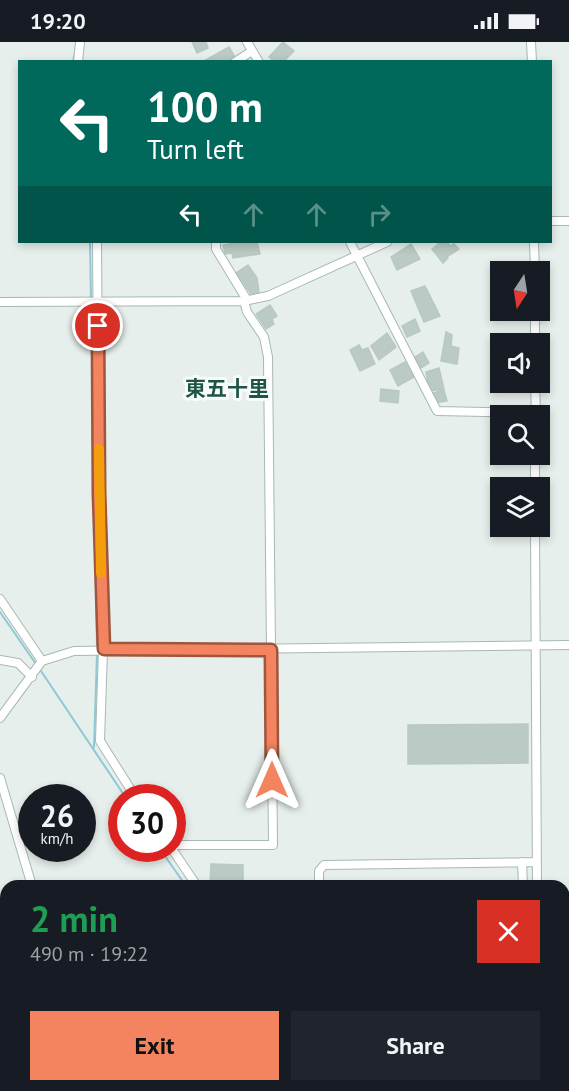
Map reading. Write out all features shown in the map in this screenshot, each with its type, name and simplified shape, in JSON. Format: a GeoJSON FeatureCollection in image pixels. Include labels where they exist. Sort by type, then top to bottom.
{"type":"FeatureCollection","features":[{"type":"Feature","properties":{"kind":"street"},"geometry":{"type":"LineString","coordinates":[[78,60],[80,42]]}},
{"type":"Feature","properties":{"kind":"street"},"geometry":{"type":"LineString","coordinates":[[247,42],[257,60]]}},
{"type":"Feature","properties":{"kind":"street"},"geometry":{"type":"LineString","coordinates":[[531,42],[532,60]]}},
{"type":"Feature","properties":{"kind":"street"},"geometry":{"type":"LineString","coordinates":[[238,60],[252,51]]}},
{"type":"Feature","properties":{"kind":"street"},"geometry":{"type":"LineString","coordinates":[[552,221],[569,221]]}},
{"type":"Feature","properties":{"kind":"street"},"geometry":{"type":"LineString","coordinates":[[97,243],[99,493],[104,649],[100,741],[127,784]]}},
{"type":"Feature","properties":{"kind":"street"},"geometry":{"type":"LineString","coordinates":[[186,847],[273,845],[268,357],[264,337],[247,312],[246,301],[216,249],[216,243]]}},
{"type":"Feature","properties":{"kind":"street"},"geometry":{"type":"LineString","coordinates":[[350,243],[437,411],[490,413]]}},
{"type":"Feature","properties":{"kind":"street"},"geometry":{"type":"LineString","coordinates":[[0,302],[246,301],[268,296],[385,243]]}},
{"type":"Feature","properties":{"kind":"street"},"geometry":{"type":"LineString","coordinates":[[534,243],[535,261]]}},
{"type":"Feature","properties":{"kind":"street"},"geometry":{"type":"LineString","coordinates":[[535,537],[537,880]]}},
{"type":"Feature","properties":{"kind":"street"},"geometry":{"type":"LineString","coordinates":[[0,599],[42,661]]}},
{"type":"Feature","properties":{"kind":"street"},"geometry":{"type":"LineString","coordinates":[[0,718],[42,661],[74,651],[569,645]]}},
{"type":"Feature","properties":{"kind":"street"},"geometry":{"type":"LineString","coordinates":[[0,660],[18,663],[32,677]]}},
{"type":"Feature","properties":{"kind":"street"},"geometry":{"type":"LineString","coordinates":[[0,778],[30,880]]}},
{"type":"Feature","properties":{"kind":"street"},"geometry":{"type":"LineString","coordinates":[[182,862],[193,880]]}},
{"type":"Feature","properties":{"kind":"street"},"geometry":{"type":"LineString","coordinates":[[522,862],[523,880]]}},
{"type":"Feature","properties":{"kind":"street"},"geometry":{"type":"LineString","coordinates":[[319,880],[319,871],[324,865],[537,862]]}},
{"type":"Feature","properties":{"kind":"building"},"geometry":{"type":"Polygon","coordinates":[[[192,42],[206,42],[208,48],[197,53],[192,42]]]}},
{"type":"Feature","properties":{"kind":"building"},"geometry":{"type":"Polygon","coordinates":[[[283,42],[294,51],[285,60],[273,60],[269,57],[283,42]]]}},
{"type":"Feature","properties":{"kind":"building"},"geometry":{"type":"Polygon","coordinates":[[[229,47],[235,57],[231,60],[206,60],[229,47]]]}},
{"type":"Feature","properties":{"kind":"building"},"geometry":{"type":"Polygon","coordinates":[[[257,243],[260,254],[233,258],[232,253],[225,254],[223,245],[257,243]]]}},
{"type":"Feature","properties":{"kind":"building"},"geometry":{"type":"Polygon","coordinates":[[[438,243],[448,243],[450,246],[454,244],[459,249],[448,256],[438,243]]]}},
{"type":"Feature","properties":{"kind":"building"},"geometry":{"type":"Polygon","coordinates":[[[411,244],[420,259],[397,270],[391,257],[411,244]]]}},
{"type":"Feature","properties":{"kind":"building"},"geometry":{"type":"Polygon","coordinates":[[[437,245],[448,258],[443,263],[432,249],[437,245]]]}},
{"type":"Feature","properties":{"kind":"building"},"geometry":{"type":"Polygon","coordinates":[[[248,265],[257,278],[259,292],[251,294],[236,273],[248,265]]]}},
{"type":"Feature","properties":{"kind":"building"},"geometry":{"type":"Polygon","coordinates":[[[425,286],[440,316],[424,322],[411,291],[425,286]]]}},
{"type":"Feature","properties":{"kind":"building"},"geometry":{"type":"Polygon","coordinates":[[[270,305],[277,316],[272,319],[274,324],[266,329],[256,314],[270,305]]]}},
{"type":"Feature","properties":{"kind":"building"},"geometry":{"type":"Polygon","coordinates":[[[415,319],[420,331],[407,337],[402,326],[415,319]]]}},
{"type":"Feature","properties":{"kind":"building"},"geometry":{"type":"Polygon","coordinates":[[[446,332],[452,335],[451,346],[459,348],[457,364],[441,361],[446,332]]]}},
{"type":"Feature","properties":{"kind":"building"},"geometry":{"type":"Polygon","coordinates":[[[387,333],[396,347],[379,360],[371,346],[387,333]]]}},
{"type":"Feature","properties":{"kind":"building"},"geometry":{"type":"Polygon","coordinates":[[[359,345],[362,350],[368,348],[375,364],[360,371],[350,350],[359,345]]]}},
{"type":"Feature","properties":{"kind":"building"},"geometry":{"type":"Polygon","coordinates":[[[423,352],[429,363],[421,368],[415,357],[423,352]]]}},
{"type":"Feature","properties":{"kind":"building"},"geometry":{"type":"Polygon","coordinates":[[[405,362],[414,377],[398,386],[390,370],[405,362]]]}},
{"type":"Feature","properties":{"kind":"building"},"geometry":{"type":"Polygon","coordinates":[[[439,368],[444,389],[429,391],[426,372],[439,368]]]}},
{"type":"Feature","properties":{"kind":"building"},"geometry":{"type":"Polygon","coordinates":[[[381,389],[399,391],[398,403],[380,401],[381,389]]]}},
{"type":"Feature","properties":{"kind":"building"},"geometry":{"type":"Polygon","coordinates":[[[444,390],[447,401],[435,403],[433,393],[444,390]]]}},
{"type":"Feature","properties":{"kind":"building"},"geometry":{"type":"Polygon","coordinates":[[[528,724],[528,763],[408,764],[408,725],[528,724]]]}},
{"type":"Feature","properties":{"kind":"building"},"geometry":{"type":"Polygon","coordinates":[[[211,864],[243,865],[243,880],[210,880],[211,864]]]}},
{"type":"Feature","properties":{"kind":"waterway"},"geometry":{"type":"LineString","coordinates":[[73,60],[76,48]]}},
{"type":"Feature","properties":{"kind":"waterway"},"geometry":{"type":"LineString","coordinates":[[90,243],[97,648]]}},
{"type":"Feature","properties":{"kind":"waterway"},"geometry":{"type":"LineString","coordinates":[[0,612],[36,664]]}},
{"type":"Feature","properties":{"kind":"waterway"},"geometry":{"type":"LineString","coordinates":[[94,747],[97,654]]}},
{"type":"Feature","properties":{"kind":"waterway"},"geometry":{"type":"LineString","coordinates":[[39,668],[117,784]]}},
{"type":"Feature","properties":{"kind":"waterway"},"geometry":{"type":"LineString","coordinates":[[169,862],[182,880]]}},
{"type":"Feature","properties":{"kind":"slow traffic"},"geometry":{"type":"LineString","coordinates":[[99,449],[101,573]]}},
{"type":"Feature","properties":{"kind":"district","name":"東五十里"},"geometry":{"type":"Point","coordinates":[227,388]}},
{"type":"Feature","properties":{"kind":"route"},"geometry":{"type":"LineString","coordinates":[[98,326],[99,493],[104,649],[271,650],[272,780]]}}]}
